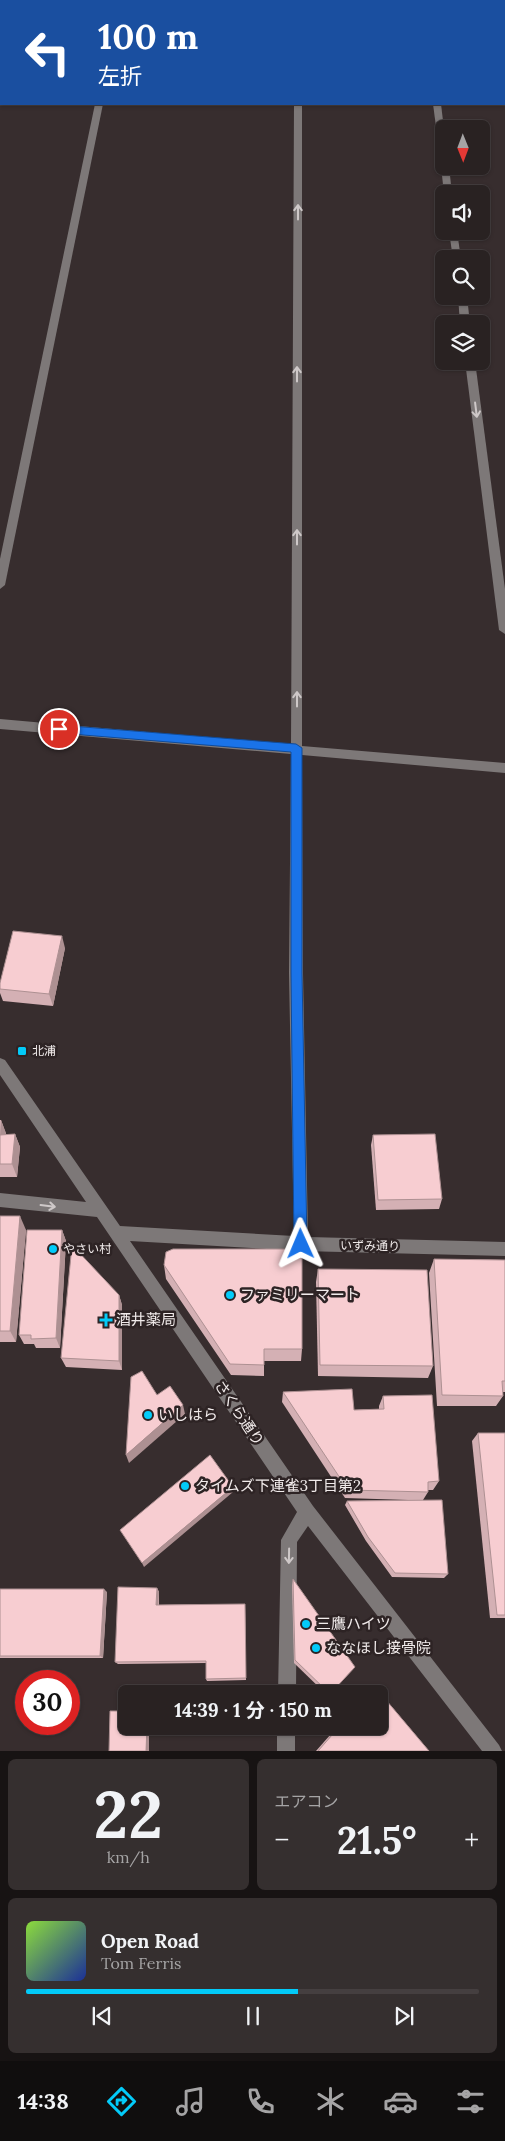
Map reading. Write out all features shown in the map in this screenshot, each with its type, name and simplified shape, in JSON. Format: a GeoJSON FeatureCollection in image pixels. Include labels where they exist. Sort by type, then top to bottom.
{"type":"FeatureCollection","features":[{"type":"Feature","properties":{"kind":"street"},"geometry":{"type":"LineString","coordinates":[[0,585],[98,105]]}},
{"type":"Feature","properties":{"kind":"street"},"geometry":{"type":"LineString","coordinates":[[298,105],[296,973],[301,1244]]}},
{"type":"Feature","properties":{"kind":"street"},"geometry":{"type":"LineString","coordinates":[[437,105],[439,120]]}},
{"type":"Feature","properties":{"kind":"street"},"geometry":{"type":"LineString","coordinates":[[471,370],[505,630]]}},
{"type":"Feature","properties":{"kind":"street"},"geometry":{"type":"LineString","coordinates":[[0,724],[296,748],[505,768]]}},
{"type":"Feature","properties":{"kind":"street","name":"さくら通り"},"geometry":{"type":"LineString","coordinates":[[0,1064],[307,1512],[493,1751]]}},
{"type":"Feature","properties":{"kind":"street"},"geometry":{"type":"LineString","coordinates":[[0,1200],[102,1211]]}},
{"type":"Feature","properties":{"kind":"street","name":"いずみ通り"},"geometry":{"type":"LineString","coordinates":[[115,1232],[301,1244],[505,1250]]}},
{"type":"Feature","properties":{"kind":"street"},"geometry":{"type":"LineString","coordinates":[[287,1685],[289,1540],[307,1512]]}},
{"type":"Feature","properties":{"kind":"street"},"geometry":{"type":"LineString","coordinates":[[286,1735],[286,1751]]}},
{"type":"Feature","properties":{"kind":"building"},"geometry":{"type":"Polygon","coordinates":[[[13,931],[62,936],[49,994],[0,989],[13,931]]]}},
{"type":"Feature","properties":{"kind":"building"},"geometry":{"type":"Polygon","coordinates":[[[15,1134],[12,1164],[0,1164],[0,1135],[15,1134]]]}},
{"type":"Feature","properties":{"kind":"building"},"geometry":{"type":"Polygon","coordinates":[[[435,1134],[442,1199],[378,1200],[373,1135],[435,1134]]]}},
{"type":"Feature","properties":{"kind":"building"},"geometry":{"type":"Polygon","coordinates":[[[0,1216],[20,1216],[10,1331],[0,1331],[0,1216]]]}},
{"type":"Feature","properties":{"kind":"building"},"geometry":{"type":"Polygon","coordinates":[[[27,1230],[62,1230],[56,1338],[31,1339],[31,1335],[19,1335],[27,1230]]]}},
{"type":"Feature","properties":{"kind":"building"},"geometry":{"type":"Polygon","coordinates":[[[72,1245],[119,1295],[119,1361],[61,1358],[72,1245]]]}},
{"type":"Feature","properties":{"kind":"building"},"geometry":{"type":"Polygon","coordinates":[[[173,1249],[302,1249],[302,1349],[264,1349],[264,1365],[230,1364],[164,1265],[166,1252],[173,1249]]]}},
{"type":"Feature","properties":{"kind":"building"},"geometry":{"type":"Polygon","coordinates":[[[434,1259],[505,1260],[505,1381],[502,1381],[503,1396],[442,1395],[434,1259]]]}},
{"type":"Feature","properties":{"kind":"building"},"geometry":{"type":"Polygon","coordinates":[[[318,1269],[427,1270],[433,1366],[320,1365],[318,1269]]]}},
{"type":"Feature","properties":{"kind":"building"},"geometry":{"type":"Polygon","coordinates":[[[142,1371],[157,1395],[170,1386],[183,1405],[126,1455],[131,1377],[142,1371]]]}},
{"type":"Feature","properties":{"kind":"building"},"geometry":{"type":"Polygon","coordinates":[[[352,1389],[354,1410],[384,1409],[383,1396],[432,1395],[439,1481],[428,1482],[428,1492],[348,1490],[283,1392],[352,1389]]]}},
{"type":"Feature","properties":{"kind":"building"},"geometry":{"type":"Polygon","coordinates":[[[478,1433],[505,1433],[505,1615],[497,1615],[478,1433]]]}},
{"type":"Feature","properties":{"kind":"building"},"geometry":{"type":"Polygon","coordinates":[[[210,1455],[233,1487],[142,1563],[120,1530],[210,1455]]]}},
{"type":"Feature","properties":{"kind":"building"},"geometry":{"type":"Polygon","coordinates":[[[442,1500],[448,1574],[395,1573],[368,1537],[347,1501],[442,1500]]]}},
{"type":"Feature","properties":{"kind":"building","name":"三鷹ハイツ"},"geometry":{"type":"Polygon","coordinates":[[[293,1579],[355,1667],[338,1685],[321,1685],[295,1660],[293,1579]]]}},
{"type":"Feature","properties":{"kind":"building"},"geometry":{"type":"Polygon","coordinates":[[[118,1587],[157,1588],[156,1605],[245,1604],[246,1678],[206,1679],[206,1661],[115,1662],[118,1587]]]}},
{"type":"Feature","properties":{"kind":"building"},"geometry":{"type":"Polygon","coordinates":[[[0,1589],[104,1589],[100,1656],[0,1656],[0,1589]]]}},
{"type":"Feature","properties":{"kind":"building"},"geometry":{"type":"Polygon","coordinates":[[[388,1702],[429,1751],[318,1751],[332,1735],[388,1735],[388,1702]]]}},
{"type":"Feature","properties":{"kind":"building"},"geometry":{"type":"Polygon","coordinates":[[[110,1711],[118,1711],[118,1735],[147,1735],[146,1751],[109,1751],[110,1711]]]}},
{"type":"Feature","properties":{"kind":"place","name":"北浦"},"geometry":{"type":"Point","coordinates":[22,1051]}},
{"type":"Feature","properties":{"kind":"place","name":"やさい村"},"geometry":{"type":"Point","coordinates":[53,1249]}},
{"type":"Feature","properties":{"kind":"place","name":"ファミリーマート"},"geometry":{"type":"Point","coordinates":[230,1295]}},
{"type":"Feature","properties":{"kind":"place","name":"酒井薬局"},"geometry":{"type":"Point","coordinates":[106,1320]}},
{"type":"Feature","properties":{"kind":"place","name":"いしはら"},"geometry":{"type":"Point","coordinates":[148,1415]}},
{"type":"Feature","properties":{"kind":"place","name":"タイムズ下連雀3丁目第2"},"geometry":{"type":"Point","coordinates":[185,1486]}},
{"type":"Feature","properties":{"kind":"place","name":"三鷹ハイツ"},"geometry":{"type":"Point","coordinates":[306,1624]}},
{"type":"Feature","properties":{"kind":"place","name":"ななほし接骨院"},"geometry":{"type":"Point","coordinates":[316,1648]}},
{"type":"Feature","properties":{"kind":"route"},"geometry":{"type":"LineString","coordinates":[[59,729],[296,748],[296,973],[301,1244]]}}]}
